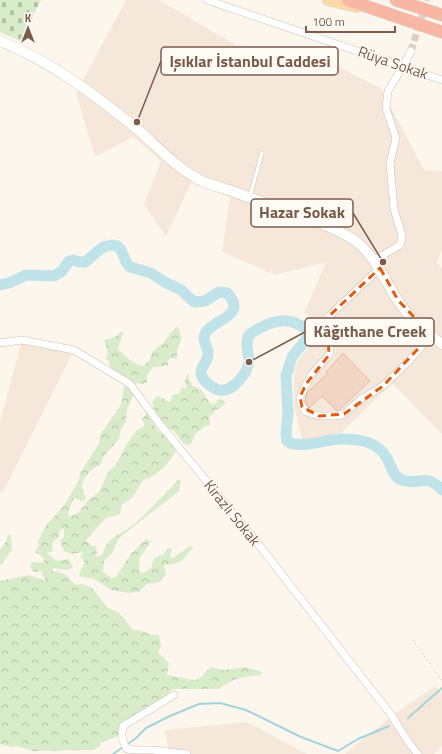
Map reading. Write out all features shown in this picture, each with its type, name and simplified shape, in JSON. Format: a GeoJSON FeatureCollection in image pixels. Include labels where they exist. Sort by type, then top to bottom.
{"type":"FeatureCollection","features":[{"type":"Feature","properties":{"kind":"highway"},"geometry":{"type":"LineString","coordinates":[[348,0],[442,32]]}},
{"type":"Feature","properties":{"kind":"highway"},"geometry":{"type":"LineString","coordinates":[[396,0],[442,15]]}},
{"type":"Feature","properties":{"kind":"main road"},"geometry":{"type":"LineString","coordinates":[[328,0],[387,13]]}},
{"type":"Feature","properties":{"kind":"street","name":"Rüya Sokak"},"geometry":{"type":"LineString","coordinates":[[207,0],[442,80]]}},
{"type":"Feature","properties":{"kind":"street"},"geometry":{"type":"LineString","coordinates":[[0,41],[38,59],[70,77],[98,97],[180,168],[199,179],[249,198],[296,212],[342,233],[357,242],[371,254],[408,316],[442,344]]}},
{"type":"Feature","properties":{"kind":"street"},"geometry":{"type":"LineString","coordinates":[[411,51],[388,91],[386,108],[396,138],[390,163],[391,182],[394,209],[402,239],[400,245],[377,264],[327,318],[326,338],[330,349],[329,355],[311,375],[306,384],[300,397],[302,407],[306,412],[319,416],[336,416],[344,414],[361,399],[383,386],[408,362],[431,335]]}},
{"type":"Feature","properties":{"kind":"street","name":"Kirazlı Sokak"},"geometry":{"type":"LineString","coordinates":[[0,343],[22,340],[74,350],[130,384],[162,427],[259,545],[392,716],[404,737],[418,754]]}},
{"type":"Feature","properties":{"kind":"street"},"geometry":{"type":"LineString","coordinates":[[174,695],[123,726],[123,742],[127,749],[187,754]]}},
{"type":"Feature","properties":{"kind":"lane"},"geometry":{"type":"LineString","coordinates":[[249,198],[262,153]]}},
{"type":"Feature","properties":{"kind":"path"},"geometry":{"type":"LineString","coordinates":[[412,640],[442,681]]}},
{"type":"Feature","properties":{"kind":"highlighted area"},"geometry":{"type":"Polygon","coordinates":[[[380,268],[398,300],[431,335],[383,386],[344,414],[319,416],[302,407],[300,397],[306,384],[329,355],[327,318],[380,268]]]}},
{"type":"Feature","properties":{"kind":"shaded area"},"geometry":{"type":"Polygon","coordinates":[[[126,0],[159,0],[236,45],[319,57],[381,88],[424,170],[442,171],[442,250],[437,263],[442,268],[442,434],[392,383],[338,436],[302,440],[294,406],[294,373],[298,360],[323,332],[316,321],[304,313],[326,262],[275,275],[222,252],[230,197],[191,183],[166,236],[144,204],[161,161],[133,137],[95,157],[76,93],[126,0]]]}},
{"type":"Feature","properties":{"kind":"shaded area"},"geometry":{"type":"Polygon","coordinates":[[[22,340],[74,350],[3,492],[0,491],[0,422],[22,340]]]}},
{"type":"Feature","properties":{"kind":"shaded area"},"geometry":{"type":"Polygon","coordinates":[[[435,686],[442,694],[442,746],[434,754],[345,754],[392,716],[435,686]]]}},
{"type":"Feature","properties":{"kind":"shaded area"},"geometry":{"type":"Polygon","coordinates":[[[247,722],[307,754],[169,754],[165,730],[247,722]]]}},
{"type":"Feature","properties":{"kind":"green space"},"geometry":{"type":"Polygon","coordinates":[[[0,0],[41,0],[21,41],[0,32],[0,0]]]}},
{"type":"Feature","properties":{"kind":"green space"},"geometry":{"type":"Polygon","coordinates":[[[176,327],[178,327],[182,338],[177,350],[177,358],[171,358],[168,361],[168,365],[153,367],[147,375],[147,382],[143,384],[134,383],[110,367],[109,361],[106,359],[108,353],[104,340],[113,338],[124,331],[118,348],[129,359],[143,366],[150,360],[152,352],[163,343],[176,327]]]}},
{"type":"Feature","properties":{"kind":"green space"},"geometry":{"type":"Polygon","coordinates":[[[189,374],[189,379],[193,386],[197,387],[203,392],[210,403],[213,405],[220,399],[226,403],[219,409],[215,410],[209,417],[210,425],[204,427],[195,434],[191,444],[187,445],[183,443],[174,431],[169,429],[155,411],[152,402],[157,396],[168,402],[171,401],[172,396],[179,394],[182,387],[185,389],[187,388],[185,381],[187,375],[189,374]]]}},
{"type":"Feature","properties":{"kind":"green space"},"geometry":{"type":"Polygon","coordinates":[[[128,385],[134,394],[127,409],[126,422],[121,429],[119,439],[103,457],[101,464],[92,470],[84,479],[82,488],[86,499],[82,501],[74,497],[68,513],[69,517],[79,512],[88,500],[99,492],[108,472],[116,465],[128,442],[137,430],[143,428],[144,424],[142,419],[147,413],[158,431],[165,435],[171,444],[177,448],[159,472],[143,480],[133,497],[122,505],[120,514],[106,518],[86,540],[91,546],[95,546],[97,551],[96,557],[102,555],[108,543],[115,536],[134,524],[178,480],[181,480],[179,491],[119,538],[112,553],[104,561],[103,572],[112,578],[116,577],[130,555],[146,539],[150,541],[149,544],[139,559],[140,572],[144,573],[151,568],[154,558],[164,554],[167,549],[172,548],[170,558],[173,558],[190,546],[193,547],[178,563],[164,565],[166,574],[160,582],[147,584],[139,592],[130,593],[111,590],[94,579],[81,577],[79,574],[85,562],[80,557],[84,552],[71,554],[64,551],[60,541],[64,537],[64,528],[60,530],[58,538],[52,543],[53,551],[47,553],[56,561],[69,559],[73,567],[67,570],[54,568],[52,571],[65,574],[76,585],[82,584],[92,588],[107,607],[119,613],[133,630],[152,635],[159,635],[161,646],[158,652],[169,663],[167,675],[194,680],[199,679],[211,667],[224,670],[246,667],[262,672],[261,675],[234,680],[219,689],[173,689],[163,698],[124,722],[119,727],[118,736],[100,743],[100,746],[93,750],[33,751],[17,746],[11,747],[0,744],[0,581],[29,575],[46,581],[42,575],[42,571],[34,572],[30,567],[32,562],[44,563],[43,557],[35,552],[39,545],[38,541],[46,526],[65,504],[79,480],[80,473],[99,444],[100,435],[121,405],[124,387],[128,385]]]}},
{"type":"Feature","properties":{"kind":"green space"},"geometry":{"type":"Polygon","coordinates":[[[8,535],[11,535],[12,550],[0,566],[0,549],[6,542],[8,535]]]}},
{"type":"Feature","properties":{"kind":"building"},"geometry":{"type":"Polygon","coordinates":[[[343,353],[370,381],[337,411],[322,396],[309,408],[305,401],[307,393],[327,374],[326,372],[343,353]]]}},
{"type":"Feature","properties":{"kind":"waterway"},"geometry":{"type":"LineString","coordinates":[[0,285],[9,283],[26,275],[54,276],[62,271],[69,261],[73,260],[85,262],[103,247],[112,245],[117,246],[121,250],[130,267],[151,273],[181,290],[194,302],[205,301],[219,292],[227,293],[233,301],[234,307],[228,316],[206,332],[204,340],[208,356],[201,372],[204,380],[219,390],[224,390],[234,385],[246,371],[249,361],[247,340],[250,334],[266,325],[278,321],[290,321],[295,323],[307,330],[308,337],[292,357],[286,376],[288,413],[286,433],[287,441],[298,444],[335,439],[367,442],[383,452],[394,474],[399,479],[414,482],[423,480],[431,482],[442,490]]}},
{"type":"Feature","properties":{"kind":"waterway"},"geometry":{"type":"LineString","coordinates":[[408,718],[442,688]]}},
{"type":"Feature","properties":{"kind":"waterway"},"geometry":{"type":"LineString","coordinates":[[113,754],[135,739],[146,728],[199,704],[220,703],[246,710],[301,737],[338,751],[358,739],[389,726]]}},
{"type":"Feature","properties":{"kind":"tunnel"},"geometry":{"type":"LineString","coordinates":[[411,51],[427,0]]}},
{"type":"Feature","properties":{"kind":"place","name":"Işıklar İstanbul Caddesi"},"geometry":{"type":"Point","coordinates":[137,122]}},
{"type":"Feature","properties":{"kind":"place","name":"Hazar Sokak"},"geometry":{"type":"Point","coordinates":[383,262]}},
{"type":"Feature","properties":{"kind":"place","name":"Kâğıthane Creek"},"geometry":{"type":"Point","coordinates":[249,362]}}]}
